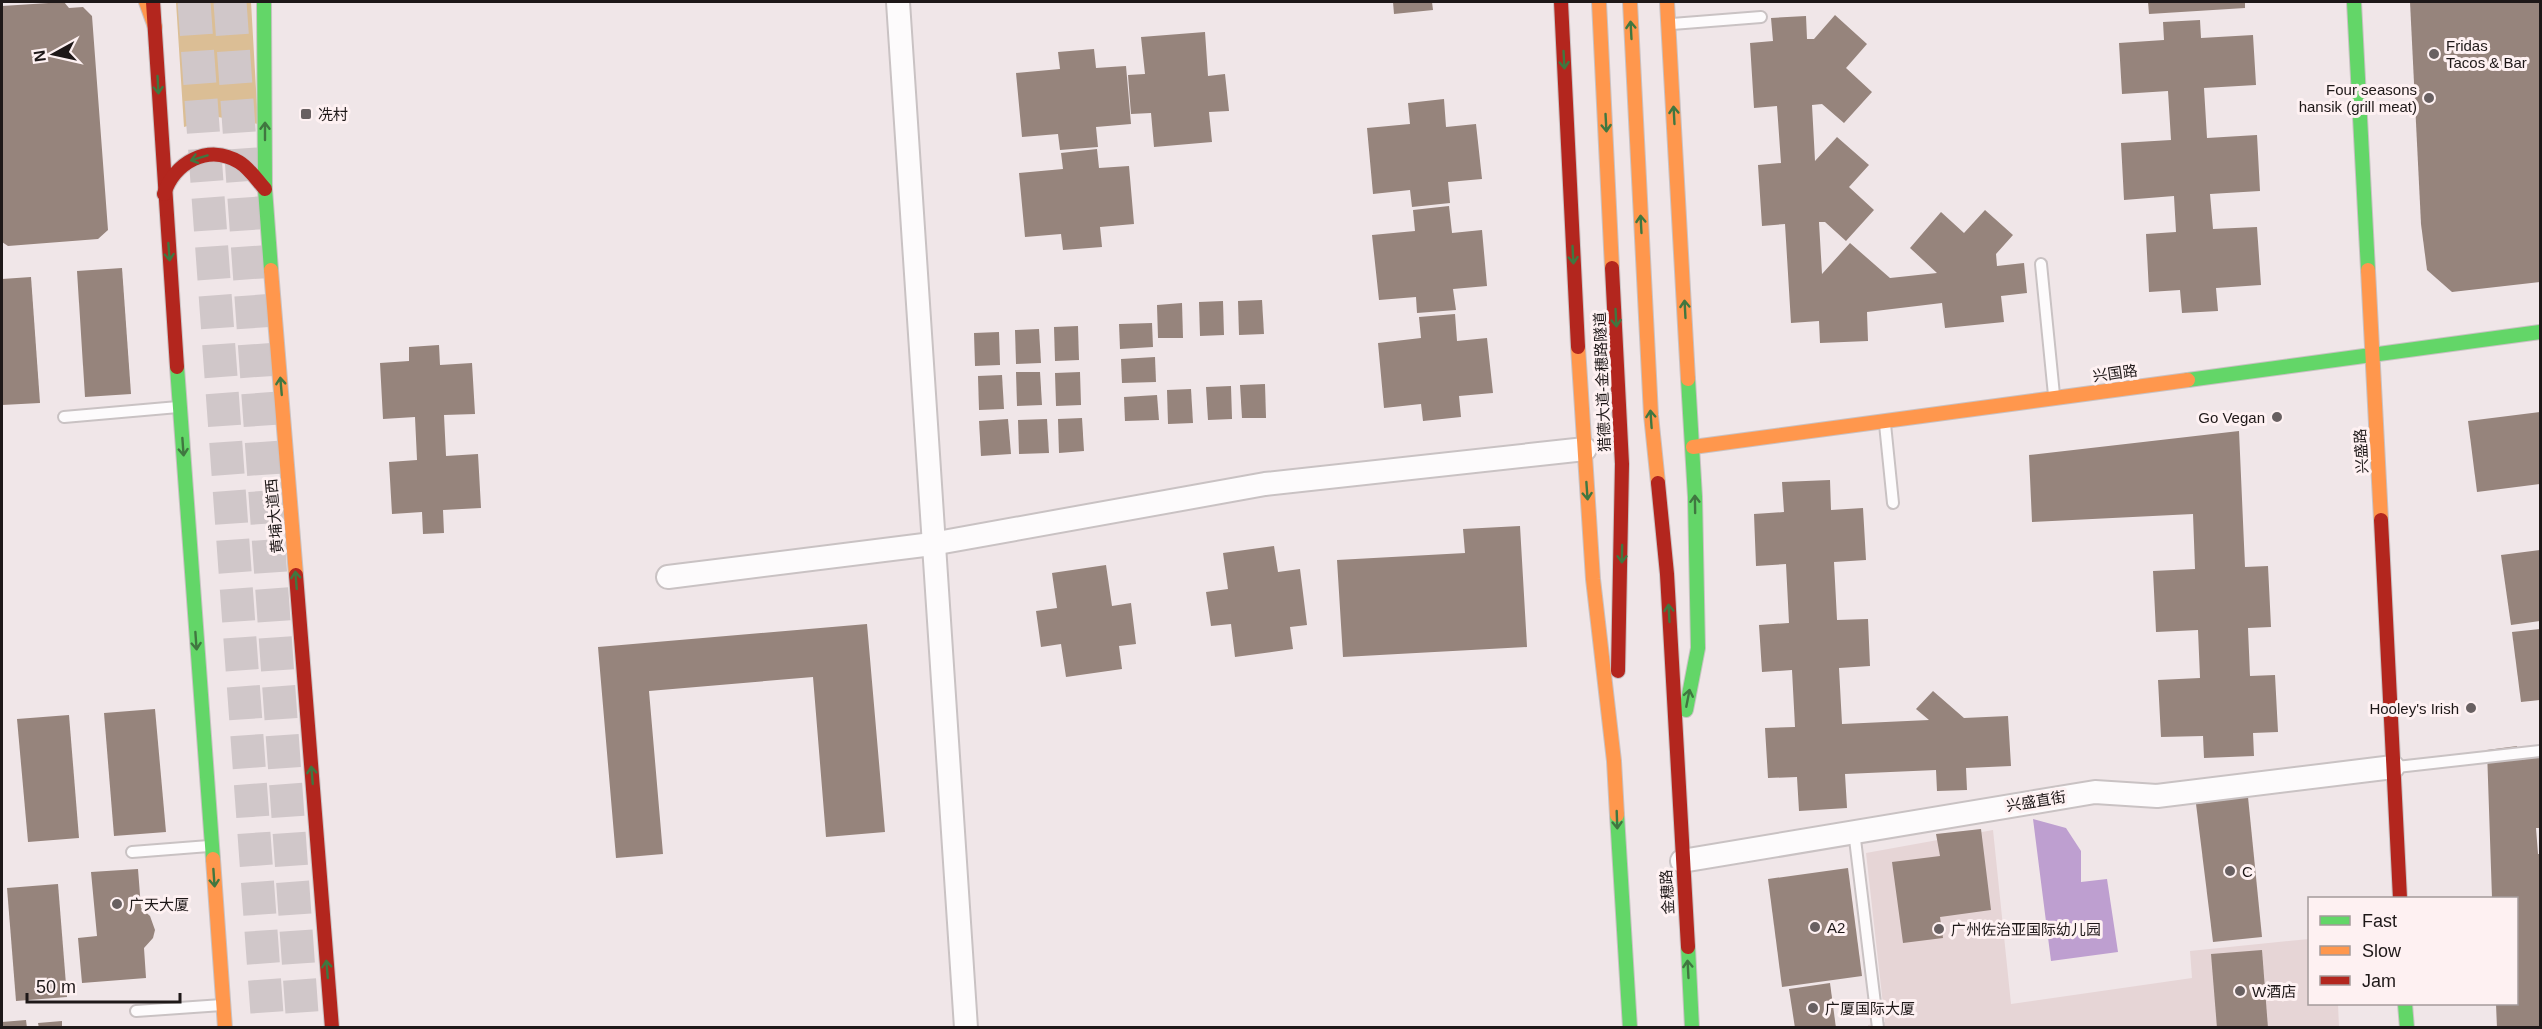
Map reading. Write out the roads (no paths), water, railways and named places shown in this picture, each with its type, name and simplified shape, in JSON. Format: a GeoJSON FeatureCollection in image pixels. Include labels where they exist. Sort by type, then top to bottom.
{"type":"FeatureCollection","features":[{"type":"Feature","properties":{"kind":"main road"},"geometry":{"type":"LineString","coordinates":[[146,2],[155,27]]}},
{"type":"Feature","properties":{"kind":"main road"},"geometry":{"type":"LineString","coordinates":[[153,2],[164,194],[225,1028]]}},
{"type":"Feature","properties":{"kind":"main road","name":"黄埔大道西"},"geometry":{"type":"LineString","coordinates":[[264,2],[265,189],[332,1028]]}},
{"type":"Feature","properties":{"kind":"main road"},"geometry":{"type":"LineString","coordinates":[[1561,2],[1593,579],[1614,761],[1630,1028]]}},
{"type":"Feature","properties":{"kind":"main road","name":"猎德大道-金穗路隧道"},"geometry":{"type":"LineString","coordinates":[[1599,2],[1622,464],[1620,642],[1614,761]]}},
{"type":"Feature","properties":{"kind":"main road"},"geometry":{"type":"LineString","coordinates":[[1630,2],[1651,415],[1667,574],[1677,755]]}},
{"type":"Feature","properties":{"kind":"main road"},"geometry":{"type":"LineString","coordinates":[[1667,2],[1693,447],[1698,648],[1677,755]]}},
{"type":"Feature","properties":{"kind":"main road","name":"兴盛路"},"geometry":{"type":"LineString","coordinates":[[2354,2],[2400,897]]}},
{"type":"Feature","properties":{"kind":"main road"},"geometry":{"type":"LineString","coordinates":[[164,194],[166,183],[183,164],[196,157],[212,154],[238,161],[265,189]]}},
{"type":"Feature","properties":{"kind":"main road","name":"兴国路"},"geometry":{"type":"LineString","coordinates":[[1693,447],[2541,332]]}},
{"type":"Feature","properties":{"kind":"main road","name":"金穗路"},"geometry":{"type":"LineString","coordinates":[[1677,755],[1692,1028]]}},
{"type":"Feature","properties":{"kind":"main road"},"geometry":{"type":"LineString","coordinates":[[2405,1005],[2407,1028]]}},
{"type":"Feature","properties":{"kind":"street"},"geometry":{"type":"LineString","coordinates":[[897,2],[966,1028]]}},
{"type":"Feature","properties":{"kind":"street"},"geometry":{"type":"LineString","coordinates":[[668,577],[932,544],[1265,484],[1585,449]]}},
{"type":"Feature","properties":{"kind":"street","name":"兴盛直街"},"geometry":{"type":"LineString","coordinates":[[1682,861],[2095,792],[2157,796],[2393,767]]}},
{"type":"Feature","properties":{"kind":"lane"},"geometry":{"type":"LineString","coordinates":[[1668,25],[1761,17]]}},
{"type":"Feature","properties":{"kind":"lane"},"geometry":{"type":"LineString","coordinates":[[2041,264],[2054,398]]}},
{"type":"Feature","properties":{"kind":"lane"},"geometry":{"type":"LineString","coordinates":[[64,417],[180,407]]}},
{"type":"Feature","properties":{"kind":"lane"},"geometry":{"type":"LineString","coordinates":[[1885,421],[1893,503]]}},
{"type":"Feature","properties":{"kind":"lane"},"geometry":{"type":"LineString","coordinates":[[2393,767],[2541,751]]}},
{"type":"Feature","properties":{"kind":"lane"},"geometry":{"type":"LineString","coordinates":[[1854,831],[1878,1028]]}},
{"type":"Feature","properties":{"kind":"lane"},"geometry":{"type":"LineString","coordinates":[[132,852],[211,846]]}},
{"type":"Feature","properties":{"kind":"lane"},"geometry":{"type":"LineString","coordinates":[[136,1011],[224,1004]]}},
{"type":"Feature","properties":{"kind":"tunnel"},"geometry":{"type":"LineString","coordinates":[[194,2],[268,1028]]}},
{"type":"Feature","properties":{"kind":"tunnel"},"geometry":{"type":"LineString","coordinates":[[230,2],[303,1028]]}},
{"type":"Feature","properties":{"kind":"place","name":"Fridas Tacos & Bar"},"geometry":{"type":"Point","coordinates":[2434,54]}},
{"type":"Feature","properties":{"kind":"place","name":"Four seasons hansik (grill meat)"},"geometry":{"type":"Point","coordinates":[2429,98]}},
{"type":"Feature","properties":{"kind":"place","name":"冼村"},"geometry":{"type":"Point","coordinates":[306,114]}},
{"type":"Feature","properties":{"kind":"place","name":"Go Vegan"},"geometry":{"type":"Point","coordinates":[2277,417]}},
{"type":"Feature","properties":{"kind":"place","name":"Hooley's Irish"},"geometry":{"type":"Point","coordinates":[2471,708]}},
{"type":"Feature","properties":{"kind":"place","name":"C"},"geometry":{"type":"Point","coordinates":[2230,871]}},
{"type":"Feature","properties":{"kind":"place","name":"广天大厦"},"geometry":{"type":"Point","coordinates":[117,904]}},
{"type":"Feature","properties":{"kind":"place","name":"A2"},"geometry":{"type":"Point","coordinates":[1815,927]}},
{"type":"Feature","properties":{"kind":"place","name":"广州佐治亚国际幼儿园"},"geometry":{"type":"Point","coordinates":[1939,929]}},
{"type":"Feature","properties":{"kind":"place","name":"W酒店"},"geometry":{"type":"Point","coordinates":[2240,991]}},
{"type":"Feature","properties":{"kind":"place","name":"广厦国际大厦"},"geometry":{"type":"Point","coordinates":[1813,1008]}}]}
